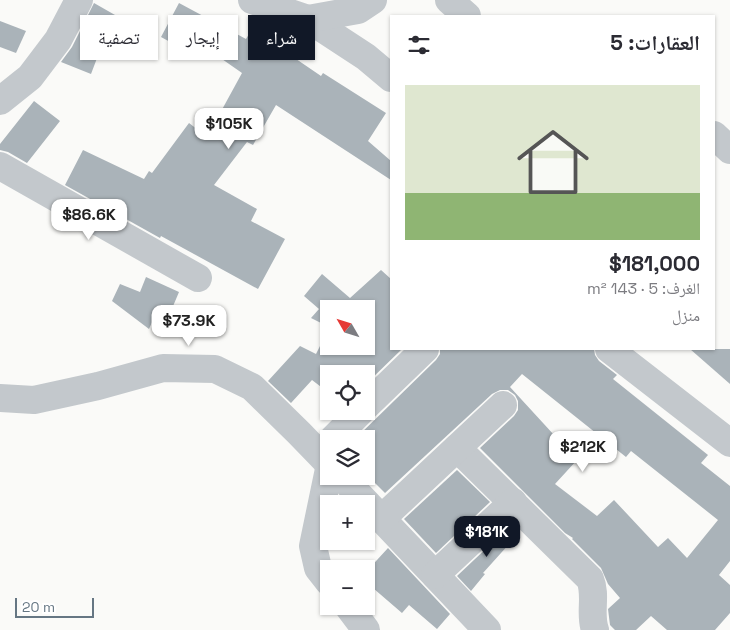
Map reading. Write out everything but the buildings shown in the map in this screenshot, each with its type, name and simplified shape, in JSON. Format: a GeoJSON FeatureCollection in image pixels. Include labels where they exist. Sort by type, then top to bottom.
{"type":"FeatureCollection","features":[{"type":"Feature","properties":{"kind":"street"},"geometry":{"type":"LineString","coordinates":[[0,101],[30,77],[58,40],[79,0]]}},
{"type":"Feature","properties":{"kind":"street"},"geometry":{"type":"LineString","coordinates":[[252,0],[296,15]]}},
{"type":"Feature","properties":{"kind":"street"},"geometry":{"type":"LineString","coordinates":[[315,18],[358,10],[373,0]]}},
{"type":"Feature","properties":{"kind":"street"},"geometry":{"type":"LineString","coordinates":[[449,0],[466,15]]}},
{"type":"Feature","properties":{"kind":"street"},"geometry":{"type":"LineString","coordinates":[[315,24],[366,57],[390,77]]}},
{"type":"Feature","properties":{"kind":"street"},"geometry":{"type":"LineString","coordinates":[[715,136],[730,150]]}},
{"type":"Feature","properties":{"kind":"street"},"geometry":{"type":"LineString","coordinates":[[0,166],[198,278]]}},
{"type":"Feature","properties":{"kind":"street"},"geometry":{"type":"LineString","coordinates":[[375,397],[424,350]]}},
{"type":"Feature","properties":{"kind":"street"},"geometry":{"type":"LineString","coordinates":[[610,350],[730,443]]}},
{"type":"Feature","properties":{"kind":"street"},"geometry":{"type":"LineString","coordinates":[[0,398],[34,400],[98,386],[163,368],[215,369],[252,387],[320,446]]}},
{"type":"Feature","properties":{"kind":"street"},"geometry":{"type":"LineString","coordinates":[[381,519],[503,405]]}},
{"type":"Feature","properties":{"kind":"street"},"geometry":{"type":"LineString","coordinates":[[346,430],[354,420]]}},
{"type":"Feature","properties":{"kind":"street"},"geometry":{"type":"LineString","coordinates":[[457,448],[590,579],[594,589],[592,621],[595,630]]}},
{"type":"Feature","properties":{"kind":"street"},"geometry":{"type":"LineString","coordinates":[[320,571],[313,546],[323,485]]}},
{"type":"Feature","properties":{"kind":"street"},"geometry":{"type":"LineString","coordinates":[[349,485],[487,630]]}},
{"type":"Feature","properties":{"kind":"street"},"geometry":{"type":"LineString","coordinates":[[434,575],[512,502]]}},
{"type":"Feature","properties":{"kind":"street"},"geometry":{"type":"LineString","coordinates":[[355,615],[366,630]]}}]}
